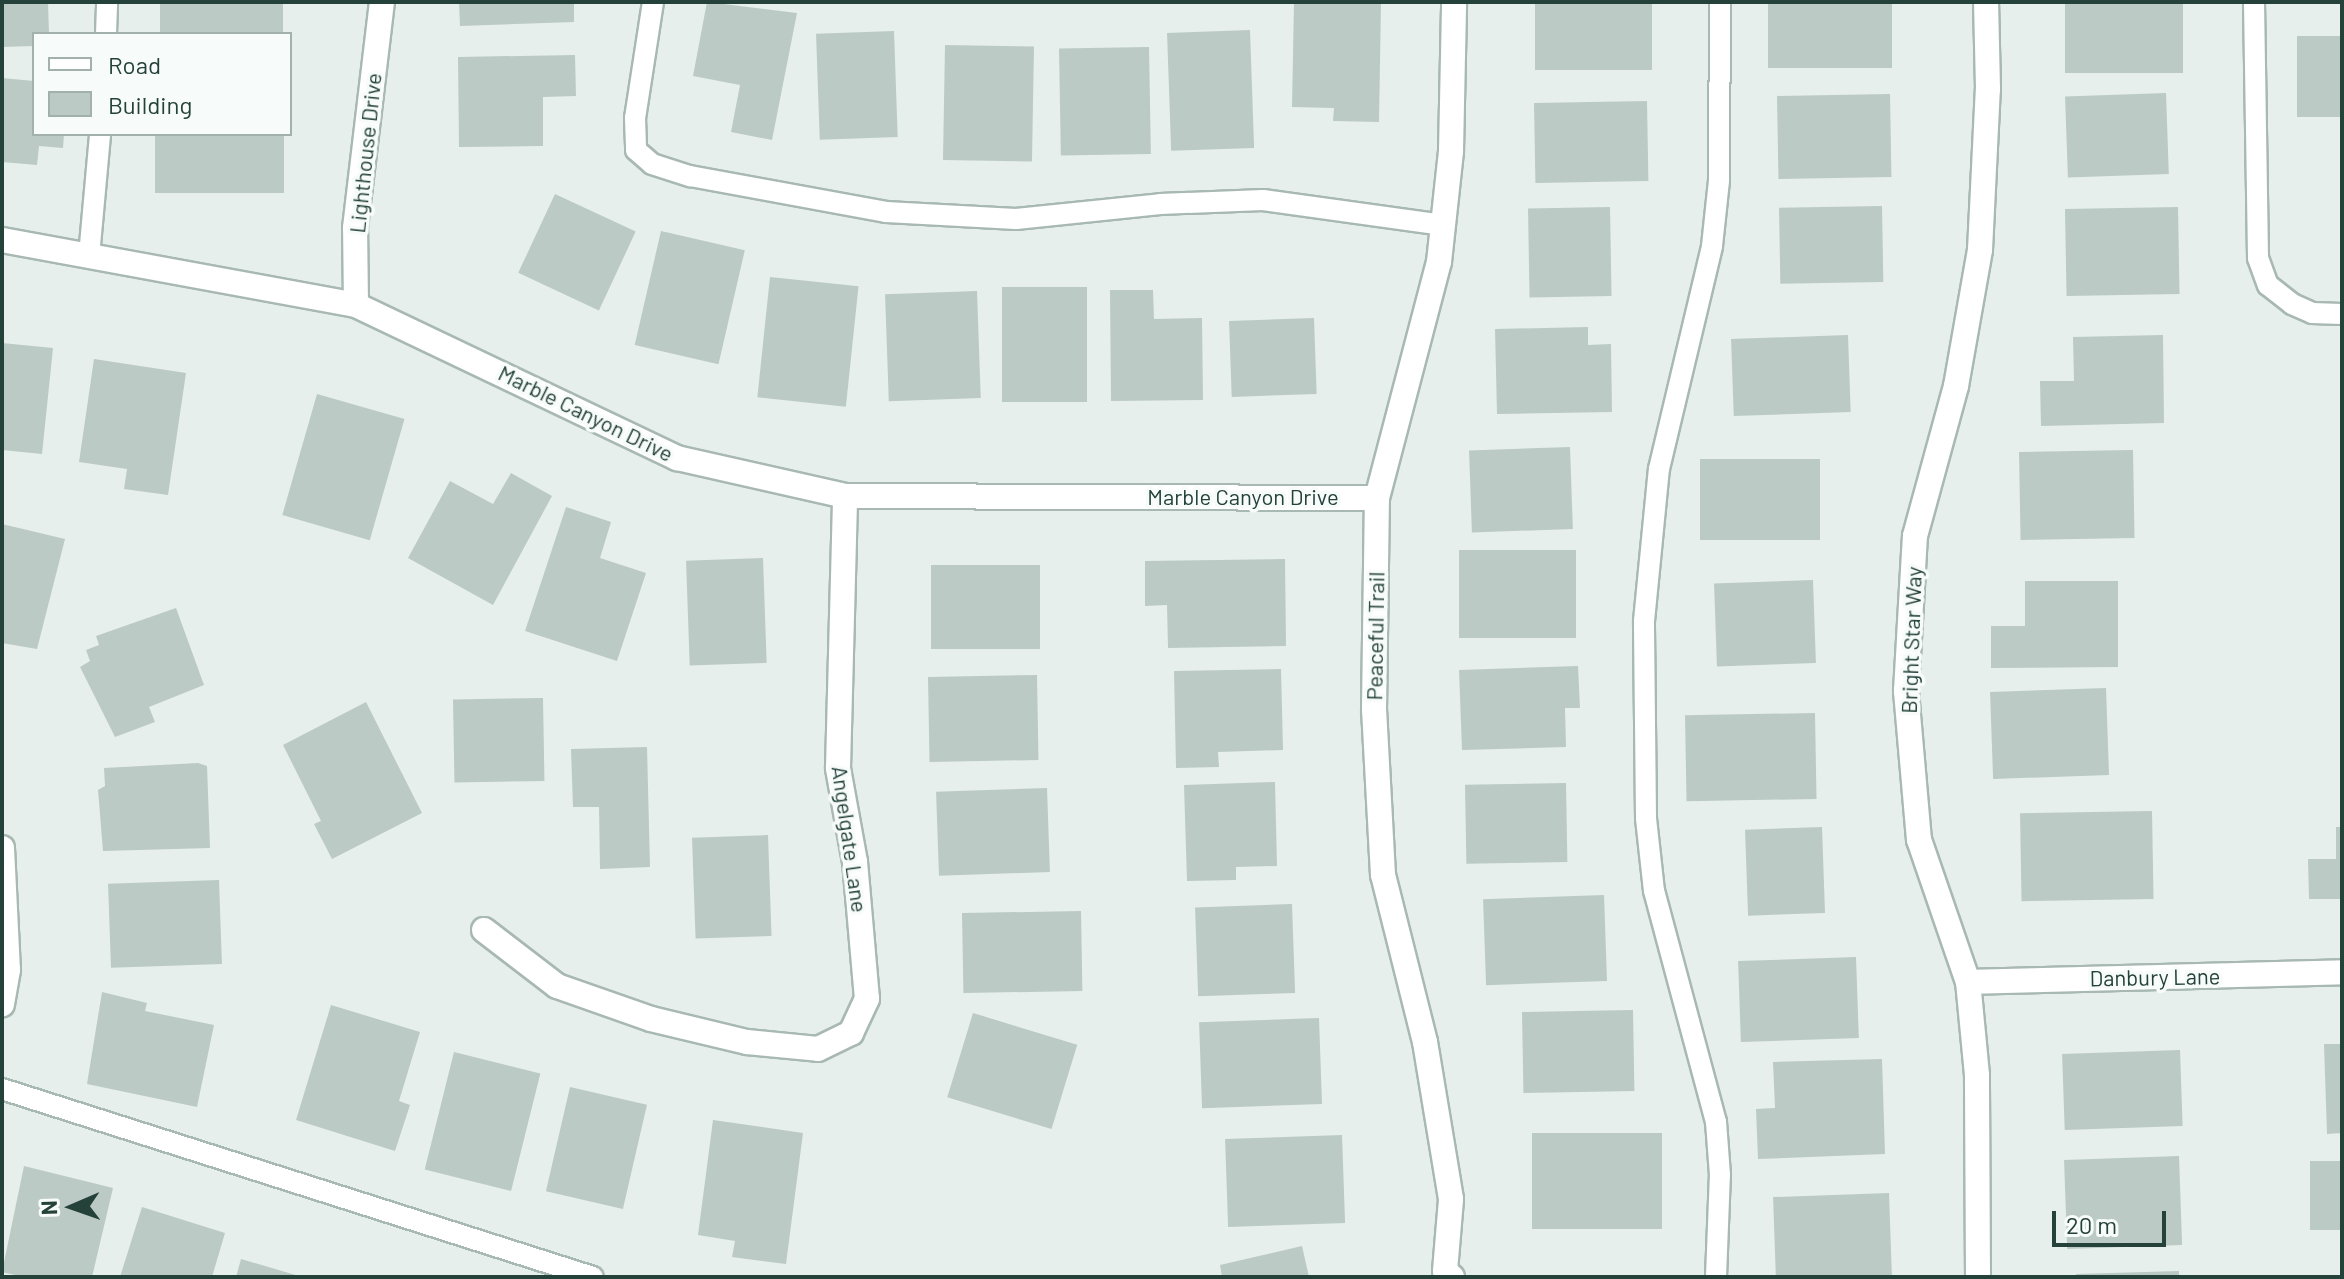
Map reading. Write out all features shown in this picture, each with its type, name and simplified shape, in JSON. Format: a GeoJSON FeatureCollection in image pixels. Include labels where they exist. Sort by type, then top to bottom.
{"type":"FeatureCollection","features":[{"type":"Feature","properties":{"kind":"street","name":"Lighthouse Drive"},"geometry":{"type":"LineString","coordinates":[[356,305],[355,228],[382,2]]}},
{"type":"Feature","properties":{"kind":"street","name":"Peaceful Trail"},"geometry":{"type":"LineString","coordinates":[[1449,1274],[1451,1199],[1425,1042],[1383,875],[1374,709],[1377,498],[1439,262],[1451,151],[1454,2]]}},
{"type":"Feature","properties":{"kind":"street","name":"Bright Star Way"},"geometry":{"type":"LineString","coordinates":[[1978,1277],[1977,1075],[1968,982],[1919,840],[1906,691],[1915,536],[1956,386],[1980,250],[1986,2]]}},
{"type":"Feature","properties":{"kind":"street","name":"Marble Canyon Drive"},"geometry":{"type":"LineString","coordinates":[[2,240],[356,305],[677,458],[845,496],[1377,498]]}},
{"type":"Feature","properties":{"kind":"street","name":"Angelgate Lane"},"geometry":{"type":"LineString","coordinates":[[484,930],[557,986],[651,1019],[747,1042],[808,1049],[835,1044],[851,1033],[867,999],[862,914],[838,768],[845,496]]}},
{"type":"Feature","properties":{"kind":"street"},"geometry":{"type":"LineString","coordinates":[[2,848],[8,970],[2,1004]]}},
{"type":"Feature","properties":{"kind":"street","name":"Danbury Lane"},"geometry":{"type":"LineString","coordinates":[[1968,982],[2342,972]]}},
{"type":"Feature","properties":{"kind":"lane"},"geometry":{"type":"LineString","coordinates":[[106,32],[107,2]]}},
{"type":"Feature","properties":{"kind":"lane"},"geometry":{"type":"LineString","coordinates":[[653,2],[635,118],[636,150],[652,164],[690,176],[886,212],[1016,219],[1160,204],[1263,200],[1443,225]]}},
{"type":"Feature","properties":{"kind":"lane"},"geometry":{"type":"LineString","coordinates":[[1716,1277],[1720,1175],[1716,1122],[1654,891],[1647,832],[1644,621],[1659,469],[1706,289],[1712,246],[1719,181],[1720,2]]}},
{"type":"Feature","properties":{"kind":"lane"},"geometry":{"type":"LineString","coordinates":[[2254,2],[2258,258],[2268,285],[2292,304],[2312,313],[2342,314]]}},
{"type":"Feature","properties":{"kind":"lane"},"geometry":{"type":"LineString","coordinates":[[89,256],[100,136]]}},
{"type":"Feature","properties":{"kind":"lane"},"geometry":{"type":"LineString","coordinates":[[2,1089],[593,1277]]}},
{"type":"Feature","properties":{"kind":"building"},"geometry":{"type":"Polygon","coordinates":[[[2,2],[48,2],[49,32],[32,32],[32,46],[2,47],[2,2]]]}},
{"type":"Feature","properties":{"kind":"building"},"geometry":{"type":"Polygon","coordinates":[[[160,2],[283,2],[283,32],[160,32],[160,2]]]}},
{"type":"Feature","properties":{"kind":"building"},"geometry":{"type":"Polygon","coordinates":[[[459,2],[574,2],[574,22],[460,26],[459,2]]]}},
{"type":"Feature","properties":{"kind":"building"},"geometry":{"type":"Polygon","coordinates":[[[707,2],[797,13],[772,140],[731,132],[740,85],[693,76],[707,2]]]}},
{"type":"Feature","properties":{"kind":"building"},"geometry":{"type":"Polygon","coordinates":[[[1294,2],[1381,2],[1379,122],[1333,121],[1334,108],[1292,107],[1294,2]]]}},
{"type":"Feature","properties":{"kind":"building"},"geometry":{"type":"Polygon","coordinates":[[[1535,2],[1652,2],[1652,70],[1535,70],[1535,2]]]}},
{"type":"Feature","properties":{"kind":"building"},"geometry":{"type":"Polygon","coordinates":[[[1768,2],[1892,2],[1892,68],[1768,68],[1768,2]]]}},
{"type":"Feature","properties":{"kind":"building"},"geometry":{"type":"Polygon","coordinates":[[[2065,2],[2183,2],[2183,73],[2065,73],[2065,2]]]}},
{"type":"Feature","properties":{"kind":"building"},"geometry":{"type":"Polygon","coordinates":[[[1250,30],[1254,148],[1171,151],[1167,33],[1250,30]]]}},
{"type":"Feature","properties":{"kind":"building"},"geometry":{"type":"Polygon","coordinates":[[[894,31],[898,137],[820,140],[816,34],[894,31]]]}},
{"type":"Feature","properties":{"kind":"building"},"geometry":{"type":"Polygon","coordinates":[[[2297,36],[2342,36],[2342,117],[2297,117],[2297,36]]]}},
{"type":"Feature","properties":{"kind":"building"},"geometry":{"type":"Polygon","coordinates":[[[945,45],[1034,47],[1032,162],[943,160],[945,45]]]}},
{"type":"Feature","properties":{"kind":"building"},"geometry":{"type":"Polygon","coordinates":[[[1149,47],[1151,154],[1061,156],[1059,49],[1149,47]]]}},
{"type":"Feature","properties":{"kind":"building"},"geometry":{"type":"Polygon","coordinates":[[[575,55],[576,96],[543,97],[543,146],[459,147],[458,57],[575,55]]]}},
{"type":"Feature","properties":{"kind":"building"},"geometry":{"type":"Polygon","coordinates":[[[2,78],[32,81],[32,136],[64,136],[63,148],[39,146],[37,165],[2,162],[2,78]]]}},
{"type":"Feature","properties":{"kind":"building"},"geometry":{"type":"Polygon","coordinates":[[[2166,93],[2169,174],[2068,177],[2065,97],[2166,93]]]}},
{"type":"Feature","properties":{"kind":"building"},"geometry":{"type":"Polygon","coordinates":[[[1890,94],[1891,177],[1778,179],[1777,96],[1890,94]]]}},
{"type":"Feature","properties":{"kind":"building"},"geometry":{"type":"Polygon","coordinates":[[[1647,101],[1648,181],[1535,183],[1534,103],[1647,101]]]}},
{"type":"Feature","properties":{"kind":"building"},"geometry":{"type":"Polygon","coordinates":[[[155,136],[284,136],[284,193],[155,193],[155,136]]]}},
{"type":"Feature","properties":{"kind":"building"},"geometry":{"type":"Polygon","coordinates":[[[555,194],[636,232],[599,310],[518,273],[555,194]]]}},
{"type":"Feature","properties":{"kind":"building"},"geometry":{"type":"Polygon","coordinates":[[[1882,206],[1883,282],[1780,284],[1779,208],[1882,206]]]}},
{"type":"Feature","properties":{"kind":"building"},"geometry":{"type":"Polygon","coordinates":[[[1610,207],[1612,296],[1530,297],[1528,208],[1610,207]]]}},
{"type":"Feature","properties":{"kind":"building"},"geometry":{"type":"Polygon","coordinates":[[[2178,207],[2180,294],[2067,296],[2065,209],[2178,207]]]}},
{"type":"Feature","properties":{"kind":"building"},"geometry":{"type":"Polygon","coordinates":[[[661,231],[745,250],[718,364],[635,345],[661,231]]]}},
{"type":"Feature","properties":{"kind":"building"},"geometry":{"type":"Polygon","coordinates":[[[770,277],[859,286],[846,407],[757,397],[770,277]]]}},
{"type":"Feature","properties":{"kind":"building"},"geometry":{"type":"Polygon","coordinates":[[[1002,287],[1087,287],[1087,402],[1002,402],[1002,287]]]}},
{"type":"Feature","properties":{"kind":"building"},"geometry":{"type":"Polygon","coordinates":[[[1110,290],[1153,290],[1154,319],[1202,318],[1203,400],[1111,401],[1110,290]]]}},
{"type":"Feature","properties":{"kind":"building"},"geometry":{"type":"Polygon","coordinates":[[[977,291],[981,398],[889,401],[885,294],[977,291]]]}},
{"type":"Feature","properties":{"kind":"building"},"geometry":{"type":"Polygon","coordinates":[[[1314,318],[1317,394],[1232,397],[1229,321],[1314,318]]]}},
{"type":"Feature","properties":{"kind":"building"},"geometry":{"type":"Polygon","coordinates":[[[1588,327],[1588,345],[1611,344],[1612,412],[1497,414],[1495,329],[1588,327]]]}},
{"type":"Feature","properties":{"kind":"building"},"geometry":{"type":"Polygon","coordinates":[[[1848,335],[1851,412],[1734,416],[1731,339],[1848,335]]]}},
{"type":"Feature","properties":{"kind":"building"},"geometry":{"type":"Polygon","coordinates":[[[2163,335],[2164,423],[2041,426],[2040,381],[2074,381],[2073,337],[2163,335]]]}},
{"type":"Feature","properties":{"kind":"building"},"geometry":{"type":"Polygon","coordinates":[[[2,343],[53,348],[42,454],[2,450],[2,343]]]}},
{"type":"Feature","properties":{"kind":"building"},"geometry":{"type":"Polygon","coordinates":[[[94,359],[186,373],[168,495],[124,489],[127,469],[79,462],[94,359]]]}},
{"type":"Feature","properties":{"kind":"building"},"geometry":{"type":"Polygon","coordinates":[[[317,394],[404,419],[370,540],[282,515],[317,394]]]}},
{"type":"Feature","properties":{"kind":"building"},"geometry":{"type":"Polygon","coordinates":[[[1570,447],[1573,529],[1472,532],[1469,451],[1570,447]]]}},
{"type":"Feature","properties":{"kind":"building"},"geometry":{"type":"Polygon","coordinates":[[[2133,450],[2135,538],[2021,540],[2019,452],[2133,450]]]}},
{"type":"Feature","properties":{"kind":"building"},"geometry":{"type":"Polygon","coordinates":[[[1700,459],[1820,459],[1820,540],[1700,540],[1700,459]]]}},
{"type":"Feature","properties":{"kind":"building"},"geometry":{"type":"Polygon","coordinates":[[[511,473],[552,496],[493,605],[408,558],[450,481],[493,504],[511,473]]]}},
{"type":"Feature","properties":{"kind":"building"},"geometry":{"type":"Polygon","coordinates":[[[566,507],[611,522],[600,558],[646,573],[617,661],[525,631],[566,507]]]}},
{"type":"Feature","properties":{"kind":"building"},"geometry":{"type":"Polygon","coordinates":[[[2,524],[65,539],[37,649],[2,643],[2,524]]]}},
{"type":"Feature","properties":{"kind":"building"},"geometry":{"type":"Polygon","coordinates":[[[1459,550],[1576,550],[1576,638],[1459,638],[1459,550]]]}},
{"type":"Feature","properties":{"kind":"building"},"geometry":{"type":"Polygon","coordinates":[[[763,558],[767,663],[690,666],[686,561],[763,558]]]}},
{"type":"Feature","properties":{"kind":"building"},"geometry":{"type":"Polygon","coordinates":[[[1285,559],[1286,646],[1168,648],[1167,605],[1145,606],[1145,561],[1285,559]]]}},
{"type":"Feature","properties":{"kind":"building"},"geometry":{"type":"Polygon","coordinates":[[[931,565],[1040,565],[1040,649],[931,649],[931,565]]]}},
{"type":"Feature","properties":{"kind":"building"},"geometry":{"type":"Polygon","coordinates":[[[1813,580],[1816,663],[1717,666],[1714,583],[1813,580]]]}},
{"type":"Feature","properties":{"kind":"building"},"geometry":{"type":"Polygon","coordinates":[[[2025,581],[2118,581],[2118,667],[1991,668],[1991,626],[2025,626],[2025,581]]]}},
{"type":"Feature","properties":{"kind":"building"},"geometry":{"type":"Polygon","coordinates":[[[176,608],[204,685],[149,707],[155,722],[115,737],[80,667],[90,661],[86,650],[99,645],[96,636],[176,608]]]}},
{"type":"Feature","properties":{"kind":"building"},"geometry":{"type":"Polygon","coordinates":[[[1578,666],[1580,708],[1565,708],[1566,747],[1462,750],[1459,670],[1578,666]]]}},
{"type":"Feature","properties":{"kind":"building"},"geometry":{"type":"Polygon","coordinates":[[[1281,669],[1283,750],[1218,752],[1219,767],[1176,768],[1174,671],[1281,669]]]}},
{"type":"Feature","properties":{"kind":"building"},"geometry":{"type":"Polygon","coordinates":[[[1037,675],[1038,760],[930,762],[928,677],[1037,675]]]}},
{"type":"Feature","properties":{"kind":"building"},"geometry":{"type":"Polygon","coordinates":[[[2106,688],[2109,775],[1993,779],[1990,692],[2106,688]]]}},
{"type":"Feature","properties":{"kind":"building"},"geometry":{"type":"Polygon","coordinates":[[[543,698],[544,781],[454,783],[453,700],[543,698]]]}},
{"type":"Feature","properties":{"kind":"building"},"geometry":{"type":"Polygon","coordinates":[[[366,702],[422,813],[332,859],[314,824],[321,821],[283,745],[366,702]]]}},
{"type":"Feature","properties":{"kind":"building"},"geometry":{"type":"Polygon","coordinates":[[[1815,713],[1817,799],[1687,801],[1685,715],[1815,713]]]}},
{"type":"Feature","properties":{"kind":"building"},"geometry":{"type":"Polygon","coordinates":[[[647,747],[650,867],[600,869],[599,807],[573,807],[571,749],[647,747]]]}},
{"type":"Feature","properties":{"kind":"building"},"geometry":{"type":"Polygon","coordinates":[[[198,763],[207,766],[210,848],[103,851],[98,790],[105,786],[104,768],[198,763]]]}},
{"type":"Feature","properties":{"kind":"building"},"geometry":{"type":"Polygon","coordinates":[[[1275,782],[1277,866],[1236,867],[1236,880],[1187,881],[1184,785],[1275,782]]]}},
{"type":"Feature","properties":{"kind":"building"},"geometry":{"type":"Polygon","coordinates":[[[1566,783],[1567,862],[1466,864],[1465,785],[1566,783]]]}},
{"type":"Feature","properties":{"kind":"building"},"geometry":{"type":"Polygon","coordinates":[[[1047,788],[1050,872],[939,876],[936,792],[1047,788]]]}},
{"type":"Feature","properties":{"kind":"building"},"geometry":{"type":"Polygon","coordinates":[[[2152,811],[2154,899],[2022,901],[2020,813],[2152,811]]]}},
{"type":"Feature","properties":{"kind":"building"},"geometry":{"type":"Polygon","coordinates":[[[1822,827],[1825,913],[1748,916],[1745,830],[1822,827]]]}},
{"type":"Feature","properties":{"kind":"building"},"geometry":{"type":"Polygon","coordinates":[[[2336,827],[2342,827],[2342,899],[2309,899],[2308,859],[2336,859],[2336,827]]]}},
{"type":"Feature","properties":{"kind":"building"},"geometry":{"type":"Polygon","coordinates":[[[768,835],[772,936],[696,939],[692,838],[768,835]]]}},
{"type":"Feature","properties":{"kind":"building"},"geometry":{"type":"Polygon","coordinates":[[[219,880],[222,964],[111,968],[108,884],[219,880]]]}},
{"type":"Feature","properties":{"kind":"building"},"geometry":{"type":"Polygon","coordinates":[[[1604,895],[1607,981],[1486,985],[1483,899],[1604,895]]]}},
{"type":"Feature","properties":{"kind":"building"},"geometry":{"type":"Polygon","coordinates":[[[1292,904],[1295,993],[1198,996],[1195,907],[1292,904]]]}},
{"type":"Feature","properties":{"kind":"building"},"geometry":{"type":"Polygon","coordinates":[[[1081,911],[1082,991],[963,993],[962,913],[1081,911]]]}},
{"type":"Feature","properties":{"kind":"building"},"geometry":{"type":"Polygon","coordinates":[[[1856,957],[1859,1038],[1741,1042],[1738,961],[1856,957]]]}},
{"type":"Feature","properties":{"kind":"building"},"geometry":{"type":"Polygon","coordinates":[[[102,992],[147,1003],[145,1011],[214,1025],[197,1107],[87,1084],[102,992]]]}},
{"type":"Feature","properties":{"kind":"building"},"geometry":{"type":"Polygon","coordinates":[[[331,1005],[420,1032],[399,1101],[410,1105],[395,1151],[296,1120],[331,1005]]]}},
{"type":"Feature","properties":{"kind":"building"},"geometry":{"type":"Polygon","coordinates":[[[1633,1010],[1634,1091],[1523,1093],[1522,1012],[1633,1010]]]}},
{"type":"Feature","properties":{"kind":"building"},"geometry":{"type":"Polygon","coordinates":[[[973,1013],[1077,1045],[1052,1129],[947,1097],[973,1013]]]}},
{"type":"Feature","properties":{"kind":"building"},"geometry":{"type":"Polygon","coordinates":[[[1319,1018],[1322,1104],[1202,1108],[1199,1022],[1319,1018]]]}},
{"type":"Feature","properties":{"kind":"building"},"geometry":{"type":"Polygon","coordinates":[[[2324,1044],[2342,1044],[2342,1133],[2327,1134],[2324,1044]]]}},
{"type":"Feature","properties":{"kind":"building"},"geometry":{"type":"Polygon","coordinates":[[[2180,1050],[2183,1126],[2065,1130],[2062,1054],[2180,1050]]]}},
{"type":"Feature","properties":{"kind":"building"},"geometry":{"type":"Polygon","coordinates":[[[454,1052],[540,1074],[511,1191],[425,1169],[454,1052]]]}},
{"type":"Feature","properties":{"kind":"building"},"geometry":{"type":"Polygon","coordinates":[[[1882,1059],[1885,1154],[1758,1159],[1756,1109],[1775,1108],[1773,1062],[1882,1059]]]}},
{"type":"Feature","properties":{"kind":"building"},"geometry":{"type":"Polygon","coordinates":[[[570,1087],[647,1105],[623,1209],[546,1191],[570,1087]]]}},
{"type":"Feature","properties":{"kind":"building"},"geometry":{"type":"Polygon","coordinates":[[[713,1120],[803,1133],[786,1264],[732,1257],[735,1241],[698,1235],[713,1120]]]}},
{"type":"Feature","properties":{"kind":"building"},"geometry":{"type":"Polygon","coordinates":[[[1532,1133],[1662,1133],[1662,1229],[1532,1229],[1532,1133]]]}},
{"type":"Feature","properties":{"kind":"building"},"geometry":{"type":"Polygon","coordinates":[[[1342,1135],[1345,1223],[1228,1227],[1225,1139],[1342,1135]]]}},
{"type":"Feature","properties":{"kind":"building"},"geometry":{"type":"Polygon","coordinates":[[[2179,1156],[2182,1245],[2067,1249],[2064,1160],[2179,1156]]]}},
{"type":"Feature","properties":{"kind":"building"},"geometry":{"type":"Polygon","coordinates":[[[2310,1161],[2342,1161],[2342,1230],[2310,1230],[2310,1161]]]}},
{"type":"Feature","properties":{"kind":"building"},"geometry":{"type":"Polygon","coordinates":[[[24,1166],[113,1188],[92,1277],[24,1277],[2,1272],[24,1166]]]}},
{"type":"Feature","properties":{"kind":"building"},"geometry":{"type":"Polygon","coordinates":[[[1889,1193],[1892,1277],[1776,1277],[1773,1197],[1889,1193]]]}},
{"type":"Feature","properties":{"kind":"building"},"geometry":{"type":"Polygon","coordinates":[[[142,1207],[225,1233],[212,1277],[120,1277],[142,1207]]]}},
{"type":"Feature","properties":{"kind":"building"},"geometry":{"type":"Polygon","coordinates":[[[1302,1246],[1309,1277],[1222,1277],[1220,1265],[1302,1246]]]}},
{"type":"Feature","properties":{"kind":"building"},"geometry":{"type":"Polygon","coordinates":[[[241,1259],[299,1276],[299,1277],[236,1277],[241,1259]]]}},
{"type":"Feature","properties":{"kind":"building"},"geometry":{"type":"Polygon","coordinates":[[[2179,1271],[2179,1277],[2076,1277],[2076,1274],[2179,1271]]]}}]}
